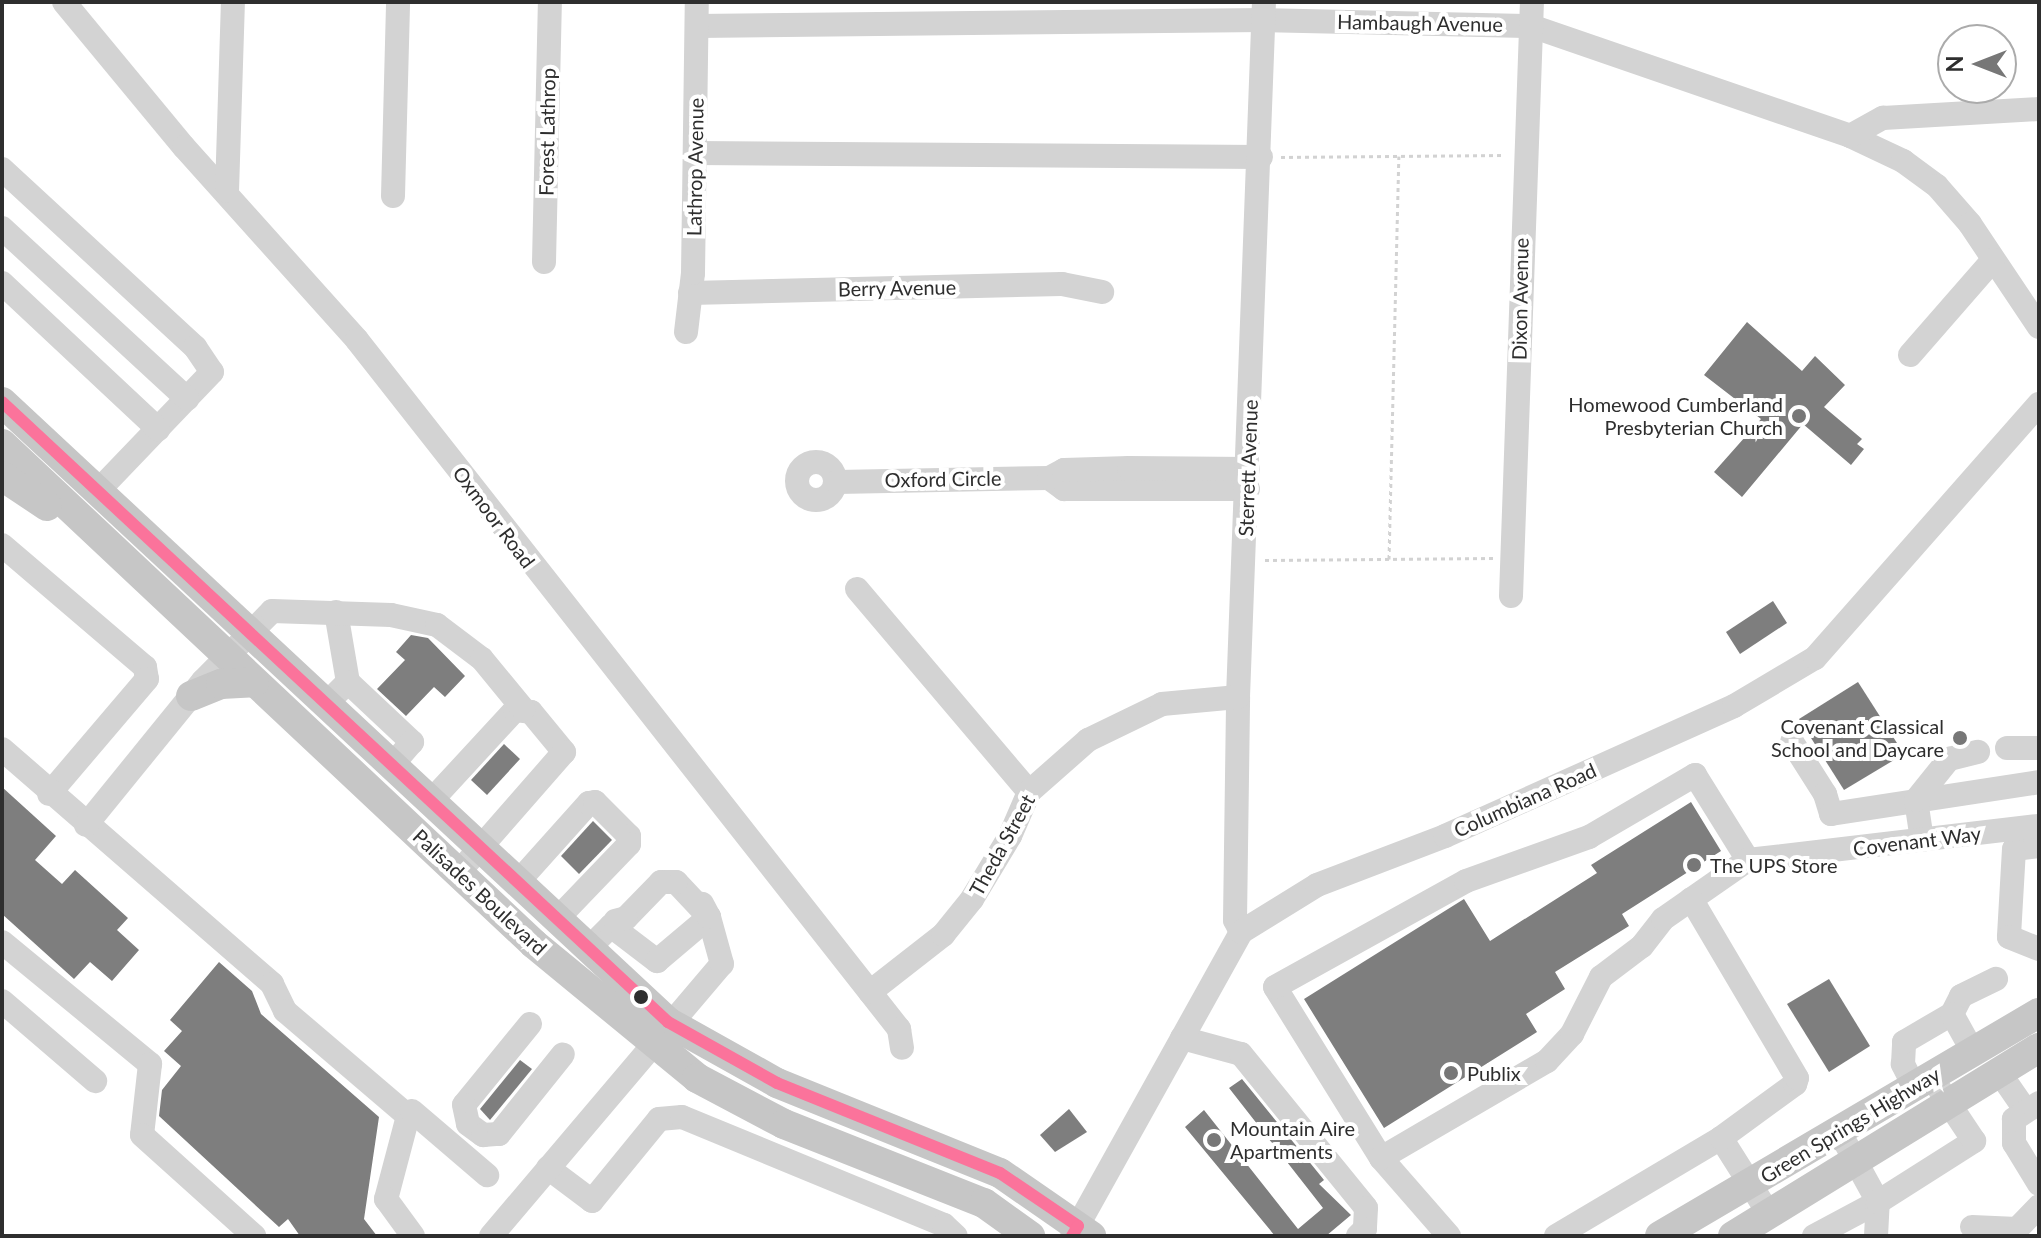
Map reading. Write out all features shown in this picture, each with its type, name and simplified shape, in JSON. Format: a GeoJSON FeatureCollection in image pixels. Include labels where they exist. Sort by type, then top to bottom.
{"type":"FeatureCollection","features":[{"type":"Feature","properties":{"kind":"main road","name":"Palisades Boulevard"},"geometry":{"type":"LineString","coordinates":[[2,402],[589,948],[697,1078],[784,1124],[984,1203],[1030,1236]]}},
{"type":"Feature","properties":{"kind":"main road","name":"Palisades Boulevard"},"geometry":{"type":"LineString","coordinates":[[2,444],[458,873],[660,1031],[777,1083],[1000,1173],[1080,1233]]}},
{"type":"Feature","properties":{"kind":"main road"},"geometry":{"type":"LineString","coordinates":[[2,476],[113,550]]}},
{"type":"Feature","properties":{"kind":"main road"},"geometry":{"type":"LineString","coordinates":[[191,696],[221,684],[254,682]]}},
{"type":"Feature","properties":{"kind":"main road","name":"Green Springs Highway"},"geometry":{"type":"LineString","coordinates":[[1660,1236],[2039,1013]]}},
{"type":"Feature","properties":{"kind":"main road","name":"Green Springs Highway"},"geometry":{"type":"LineString","coordinates":[[1751,1228],[2039,1048]]}},
{"type":"Feature","properties":{"kind":"street","name":"Oxmoor Road"},"geometry":{"type":"LineString","coordinates":[[64,2],[357,340],[899,1029],[902,1048]]}},
{"type":"Feature","properties":{"kind":"street"},"geometry":{"type":"LineString","coordinates":[[227,191],[233,2]]}},
{"type":"Feature","properties":{"kind":"street"},"geometry":{"type":"LineString","coordinates":[[393,196],[398,2]]}},
{"type":"Feature","properties":{"kind":"street","name":"Forest Lathrop"},"geometry":{"type":"LineString","coordinates":[[544,262],[550,2]]}},
{"type":"Feature","properties":{"kind":"street","name":"Hambaugh Avenue"},"geometry":{"type":"LineString","coordinates":[[697,14],[1264,11],[1531,14],[1850,136],[1903,161],[1937,186],[2039,327]]}},
{"type":"Feature","properties":{"kind":"street","name":"Sterrett Avenue"},"geometry":{"type":"LineString","coordinates":[[1241,932],[1235,920],[1238,697],[1261,157],[1264,11]]}},
{"type":"Feature","properties":{"kind":"street","name":"Lathrop Avenue"},"geometry":{"type":"LineString","coordinates":[[686,332],[695,153],[697,14]]}},
{"type":"Feature","properties":{"kind":"street","name":"Dixon Avenue"},"geometry":{"type":"LineString","coordinates":[[1511,596],[1523,165],[1531,14]]}},
{"type":"Feature","properties":{"kind":"street"},"geometry":{"type":"LineString","coordinates":[[1850,136],[1883,118],[2039,109]]}},
{"type":"Feature","properties":{"kind":"street"},"geometry":{"type":"LineString","coordinates":[[695,153],[1261,157]]}},
{"type":"Feature","properties":{"kind":"street"},"geometry":{"type":"LineString","coordinates":[[2,169],[195,347],[212,372],[98,491]]}},
{"type":"Feature","properties":{"kind":"street"},"geometry":{"type":"LineString","coordinates":[[2,228],[187,399]]}},
{"type":"Feature","properties":{"kind":"street"},"geometry":{"type":"LineString","coordinates":[[1910,355],[1993,260]]}},
{"type":"Feature","properties":{"kind":"street"},"geometry":{"type":"LineString","coordinates":[[2,283],[158,429]]}},
{"type":"Feature","properties":{"kind":"street","name":"Berry Avenue"},"geometry":{"type":"LineString","coordinates":[[690,293],[1062,284],[1102,292]]}},
{"type":"Feature","properties":{"kind":"street","name":"Columbiana Road"},"geometry":{"type":"LineString","coordinates":[[1080,1233],[1241,932],[1317,885],[1445,836],[1720,712],[1815,658],[2039,404]]}},
{"type":"Feature","properties":{"kind":"street","name":"Oxford Circle"},"geometry":{"type":"LineString","coordinates":[[837,482],[1049,478],[1064,489],[1129,478],[1248,479]]}},
{"type":"Feature","properties":{"kind":"street"},"geometry":{"type":"LineString","coordinates":[[2,545],[145,667],[147,679],[49,794]]}},
{"type":"Feature","properties":{"kind":"street"},"geometry":{"type":"LineString","coordinates":[[857,589],[1029,792]]}},
{"type":"Feature","properties":{"kind":"street"},"geometry":{"type":"LineString","coordinates":[[86,825],[191,696],[248,632],[272,611],[391,615],[449,631],[482,659],[523,709],[537,717],[564,752],[478,845],[458,873]]}},
{"type":"Feature","properties":{"kind":"street"},"geometry":{"type":"LineString","coordinates":[[336,612],[348,682],[412,742],[392,765]]}},
{"type":"Feature","properties":{"kind":"street"},"geometry":{"type":"LineString","coordinates":[[326,704],[348,682]]}},
{"type":"Feature","properties":{"kind":"street","name":"Theda Street"},"geometry":{"type":"LineString","coordinates":[[870,992],[943,935],[972,899],[1010,836],[1029,792],[1088,740],[1122,720],[1162,704],[1238,697]]}},
{"type":"Feature","properties":{"kind":"street"},"geometry":{"type":"LineString","coordinates":[[431,801],[502,720],[523,709]]}},
{"type":"Feature","properties":{"kind":"street"},"geometry":{"type":"LineString","coordinates":[[1792,742],[1825,794],[1831,814],[2039,782]]}},
{"type":"Feature","properties":{"kind":"street"},"geometry":{"type":"LineString","coordinates":[[2007,748],[2039,748]]}},
{"type":"Feature","properties":{"kind":"street"},"geometry":{"type":"LineString","coordinates":[[2,749],[49,794],[272,984],[285,1011],[408,1116],[386,1199],[413,1236]]}},
{"type":"Feature","properties":{"kind":"street"},"geometry":{"type":"LineString","coordinates":[[1922,840],[1916,800],[1949,759],[1978,752]]}},
{"type":"Feature","properties":{"kind":"street"},"geometry":{"type":"LineString","coordinates":[[1381,1158],[1547,1061],[1572,1034],[1601,977],[1691,899],[1748,860],[1695,775],[1589,837],[1466,881],[1275,987],[1381,1158],[1449,1236]]}},
{"type":"Feature","properties":{"kind":"street"},"geometry":{"type":"LineString","coordinates":[[518,882],[589,803],[595,802],[629,836],[629,844],[557,919]]}},
{"type":"Feature","properties":{"kind":"street","name":"Covenant Way"},"geometry":{"type":"LineString","coordinates":[[1748,860],[2039,826]]}},
{"type":"Feature","properties":{"kind":"street"},"geometry":{"type":"LineString","coordinates":[[2039,846],[2014,849],[2009,937],[2039,949]]}},
{"type":"Feature","properties":{"kind":"street"},"geometry":{"type":"LineString","coordinates":[[491,1236],[660,1031],[722,964],[722,948],[709,917],[684,873],[673,868],[663,869],[589,948]]}},
{"type":"Feature","properties":{"kind":"street"},"geometry":{"type":"LineString","coordinates":[[1556,1236],[1721,1138],[1797,1078],[1691,899]]}},
{"type":"Feature","properties":{"kind":"street"},"geometry":{"type":"LineString","coordinates":[[613,923],[657,961],[709,917]]}},
{"type":"Feature","properties":{"kind":"street"},"geometry":{"type":"LineString","coordinates":[[2,942],[150,1064],[142,1135],[254,1236]]}},
{"type":"Feature","properties":{"kind":"street"},"geometry":{"type":"LineString","coordinates":[[1814,1236],[1878,1202],[1974,1141],[1949,1103],[1903,1064],[1904,1042],[1952,1014],[1961,996],[1996,979]]}},
{"type":"Feature","properties":{"kind":"street"},"geometry":{"type":"LineString","coordinates":[[2,1001],[95,1081]]}},
{"type":"Feature","properties":{"kind":"street"},"geometry":{"type":"LineString","coordinates":[[1952,1014],[1973,1052]]}},
{"type":"Feature","properties":{"kind":"street"},"geometry":{"type":"LineString","coordinates":[[530,1024],[464,1105],[468,1124],[483,1135],[499,1134],[563,1054]]}},
{"type":"Feature","properties":{"kind":"street"},"geometry":{"type":"LineString","coordinates":[[1182,1038],[1241,1054],[1366,1208],[1365,1229],[1358,1236]]}},
{"type":"Feature","properties":{"kind":"street"},"geometry":{"type":"LineString","coordinates":[[1999,1072],[2033,1107],[2014,1119],[2014,1143],[2039,1184]]}},
{"type":"Feature","properties":{"kind":"street"},"geometry":{"type":"LineString","coordinates":[[412,1111],[487,1175]]}},
{"type":"Feature","properties":{"kind":"street"},"geometry":{"type":"LineString","coordinates":[[548,1168],[592,1201],[659,1119],[682,1117],[908,1224],[955,1235]]}},
{"type":"Feature","properties":{"kind":"street"},"geometry":{"type":"LineString","coordinates":[[1839,1131],[1878,1202],[1876,1236]]}},
{"type":"Feature","properties":{"kind":"street"},"geometry":{"type":"LineString","coordinates":[[1721,1138],[1751,1228]]}},
{"type":"Feature","properties":{"kind":"street"},"geometry":{"type":"LineString","coordinates":[[1972,1227],[2017,1232],[2039,1206]]}},
{"type":"Feature","properties":{"kind":"path"},"geometry":{"type":"LineString","coordinates":[[1261,157],[1514,155],[1523,165]]}},
{"type":"Feature","properties":{"kind":"path"},"geometry":{"type":"LineString","coordinates":[[1389,559],[1399,156]]}},
{"type":"Feature","properties":{"kind":"path"},"geometry":{"type":"LineString","coordinates":[[1245,560],[1514,558]]}},
{"type":"Feature","properties":{"kind":"building","name":"Homewood Cumberland Presbyterian Church"},"geometry":{"type":"Polygon","coordinates":[[[1747,322],[1802,371],[1815,356],[1845,385],[1824,407],[1862,439],[1857,444],[1864,449],[1851,465],[1803,424],[1742,497],[1714,472],[1761,419],[1704,375],[1747,322]]]}},
{"type":"Feature","properties":{"kind":"building"},"geometry":{"type":"Polygon","coordinates":[[[1773,601],[1787,623],[1740,654],[1726,632],[1773,601]]]}},
{"type":"Feature","properties":{"kind":"building"},"geometry":{"type":"Polygon","coordinates":[[[411,635],[428,638],[465,676],[445,697],[434,687],[406,716],[377,689],[405,660],[396,652],[411,635]]]}},
{"type":"Feature","properties":{"kind":"building"},"geometry":{"type":"Polygon","coordinates":[[[1858,682],[1904,754],[1844,790],[1799,719],[1858,682]]]}},
{"type":"Feature","properties":{"kind":"building"},"geometry":{"type":"Polygon","coordinates":[[[504,744],[520,759],[487,795],[471,780],[504,744]]]}},
{"type":"Feature","properties":{"kind":"building"},"geometry":{"type":"Polygon","coordinates":[[[2,787],[56,836],[35,860],[62,884],[75,870],[128,918],[117,930],[139,950],[112,981],[90,962],[74,979],[2,914],[2,787]]]}},
{"type":"Feature","properties":{"kind":"building"},"geometry":{"type":"Polygon","coordinates":[[[1691,802],[1721,851],[1622,914],[1629,926],[1555,972],[1565,989],[1526,1014],[1537,1032],[1384,1128],[1304,999],[1464,899],[1490,941],[1597,873],[1591,865],[1691,802]]]}},
{"type":"Feature","properties":{"kind":"building"},"geometry":{"type":"Polygon","coordinates":[[[593,821],[612,840],[579,874],[561,856],[593,821]]]}},
{"type":"Feature","properties":{"kind":"building"},"geometry":{"type":"Polygon","coordinates":[[[219,962],[252,991],[261,1014],[379,1117],[364,1219],[377,1236],[300,1236],[288,1219],[279,1227],[159,1116],[162,1090],[181,1066],[164,1051],[182,1031],[170,1020],[219,962]]]}},
{"type":"Feature","properties":{"kind":"building"},"geometry":{"type":"Polygon","coordinates":[[[1829,979],[1870,1046],[1829,1072],[1787,1004],[1829,979]]]}},
{"type":"Feature","properties":{"kind":"building"},"geometry":{"type":"Polygon","coordinates":[[[520,1060],[532,1069],[490,1120],[480,1109],[520,1060]]]}},
{"type":"Feature","properties":{"kind":"building"},"geometry":{"type":"Polygon","coordinates":[[[1242,1079],[1324,1180],[1319,1184],[1351,1215],[1326,1236],[1275,1236],[1185,1127],[1204,1110],[1298,1229],[1323,1208],[1229,1088],[1242,1079]]]}},
{"type":"Feature","properties":{"kind":"building"},"geometry":{"type":"Polygon","coordinates":[[[1069,1109],[1087,1132],[1055,1152],[1040,1135],[1069,1109]]]}},
{"type":"Feature","properties":{"kind":"transit line"},"geometry":{"type":"LineString","coordinates":[[2,402],[668,1022],[777,1083],[1000,1173],[1078,1226],[1072,1236]]}},
{"type":"Feature","properties":{"kind":"place","name":"Homewood Cumberland Presbyterian Church"},"geometry":{"type":"Point","coordinates":[1799,416]}},
{"type":"Feature","properties":{"kind":"place","name":"Covenant Classical School and Daycare"},"geometry":{"type":"Point","coordinates":[1960,738]}},
{"type":"Feature","properties":{"kind":"place","name":"The UPS Store"},"geometry":{"type":"Point","coordinates":[1694,865]}},
{"type":"Feature","properties":{"kind":"place","name":"Publix"},"geometry":{"type":"Point","coordinates":[1451,1073]}},
{"type":"Feature","properties":{"kind":"place","name":"Mountain Aire Apartments"},"geometry":{"type":"Point","coordinates":[1214,1140]}}]}
